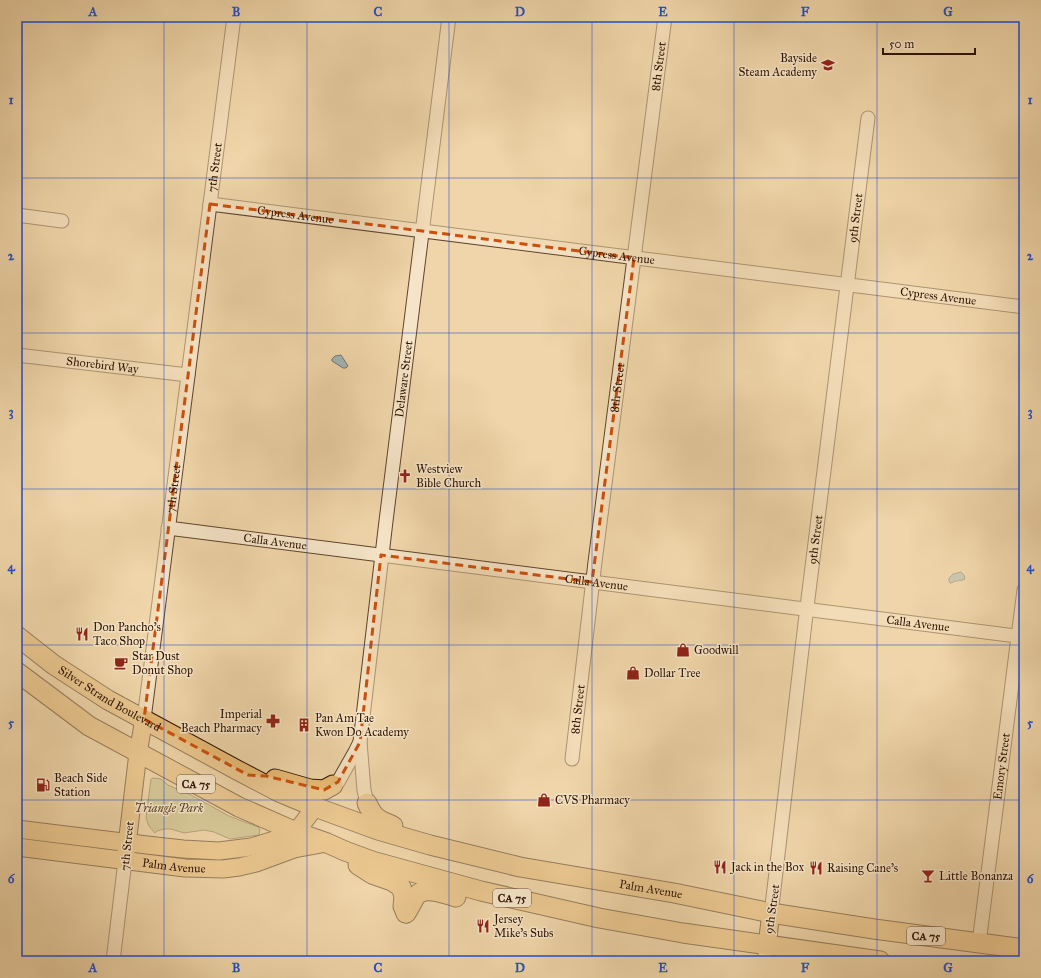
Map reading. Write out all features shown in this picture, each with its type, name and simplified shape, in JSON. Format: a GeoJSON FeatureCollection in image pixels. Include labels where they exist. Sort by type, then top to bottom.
{"type":"FeatureCollection","features":[{"type":"Feature","properties":{"kind":"highway","name":"Silver Strand Boulevard"},"geometry":{"type":"LineString","coordinates":[[17,636],[54,665],[108,700],[279,792],[315,807]]}},
{"type":"Feature","properties":{"kind":"highway","name":"CA 75"},"geometry":{"type":"LineString","coordinates":[[17,672],[89,726],[239,807],[296,832],[372,861],[481,890],[599,918],[683,933],[766,953],[880,961]]}},
{"type":"Feature","properties":{"kind":"highway"},"geometry":{"type":"LineString","coordinates":[[248,775],[266,776],[310,789],[324,790],[332,785]]}},
{"type":"Feature","properties":{"kind":"highway"},"geometry":{"type":"LineString","coordinates":[[367,803],[371,813],[379,820],[409,832],[430,845]]}},
{"type":"Feature","properties":{"kind":"highway","name":"Palm Avenue"},"geometry":{"type":"LineString","coordinates":[[315,807],[378,830],[430,845],[520,867],[674,893],[771,913],[874,929],[1024,949]]}},
{"type":"Feature","properties":{"kind":"highway"},"geometry":{"type":"LineString","coordinates":[[345,851],[354,863],[372,874],[392,881],[401,887],[404,896],[406,913],[418,894],[425,890],[538,917],[599,918]]}},
{"type":"Feature","properties":{"kind":"main road","name":"7th Street"},"geometry":{"type":"LineString","coordinates":[[125,861],[138,753],[144,719]]}},
{"type":"Feature","properties":{"kind":"main road"},"geometry":{"type":"LineString","coordinates":[[296,832],[315,807]]}},
{"type":"Feature","properties":{"kind":"main road"},"geometry":{"type":"LineString","coordinates":[[18,848],[19,829]]}},
{"type":"Feature","properties":{"kind":"main road","name":"Palm Avenue"},"geometry":{"type":"LineString","coordinates":[[19,829],[183,849],[219,850],[251,847],[296,832]]}},
{"type":"Feature","properties":{"kind":"main road","name":"Palm Avenue"},"geometry":{"type":"LineString","coordinates":[[18,848],[185,868],[223,869],[240,867],[256,863],[294,849],[327,843]]}},
{"type":"Feature","properties":{"kind":"main road","name":"9th Street"},"geometry":{"type":"LineString","coordinates":[[766,953],[771,913]]}},
{"type":"Feature","properties":{"kind":"street","name":"7th Street"},"geometry":{"type":"LineString","coordinates":[[144,719],[234,17]]}},
{"type":"Feature","properties":{"kind":"street","name":"Delaware Street"},"geometry":{"type":"LineString","coordinates":[[367,803],[364,790],[360,742],[381,555],[449,17]]}},
{"type":"Feature","properties":{"kind":"street","name":"8th Street"},"geometry":{"type":"LineString","coordinates":[[572,760],[592,582],[665,17]]}},
{"type":"Feature","properties":{"kind":"street","name":"9th Street"},"geometry":{"type":"LineString","coordinates":[[771,913],[868,118]]}},
{"type":"Feature","properties":{"kind":"street","name":"Cypress Avenue"},"geometry":{"type":"LineString","coordinates":[[210,204],[1024,307]]}},
{"type":"Feature","properties":{"kind":"street"},"geometry":{"type":"LineString","coordinates":[[17,215],[62,221]]}},
{"type":"Feature","properties":{"kind":"street","name":"Shorebird Way"},"geometry":{"type":"LineString","coordinates":[[17,355],[188,375]]}},
{"type":"Feature","properties":{"kind":"street","name":"Calla Avenue"},"geometry":{"type":"LineString","coordinates":[[168,528],[1021,636]]}},
{"type":"Feature","properties":{"kind":"street","name":"Emory Street"},"geometry":{"type":"LineString","coordinates":[[978,942],[1021,636],[1024,590]]}},
{"type":"Feature","properties":{"kind":"street","name":"Delaware Street"},"geometry":{"type":"LineString","coordinates":[[332,785],[338,782],[360,742]]}},
{"type":"Feature","properties":{"kind":"street","name":"7th Street"},"geometry":{"type":"LineString","coordinates":[[113,961],[125,861]]}},
{"type":"Feature","properties":{"kind":"highlighted area"},"geometry":{"type":"Polygon","coordinates":[[[210,204],[634,258],[592,582],[381,555],[360,742],[338,782],[324,790],[266,776],[248,775],[144,719],[210,204]]]}},
{"type":"Feature","properties":{"kind":"green space","name":"Triangle Park"},"geometry":{"type":"Polygon","coordinates":[[[151,779],[161,779],[168,785],[191,795],[229,816],[258,827],[260,829],[259,835],[230,839],[214,832],[204,830],[184,833],[171,829],[164,829],[155,833],[149,826],[146,818],[151,779]]]}},
{"type":"Feature","properties":{"kind":"shaded area"},"geometry":{"type":"Polygon","coordinates":[[[341,355],[348,366],[346,368],[343,368],[332,361],[335,356],[341,355]]]}},
{"type":"Feature","properties":{"kind":"shaded area"},"geometry":{"type":"Polygon","coordinates":[[[961,572],[965,579],[950,583],[949,578],[953,574],[961,572]]]}},
{"type":"Feature","properties":{"kind":"place","name":"Bayside Steam Academy"},"geometry":{"type":"Point","coordinates":[828,65]}},
{"type":"Feature","properties":{"kind":"place","name":"Westview Bible Church"},"geometry":{"type":"Point","coordinates":[405,476]}},
{"type":"Feature","properties":{"kind":"place","name":"Don Pancho's Taco Shop"},"geometry":{"type":"Point","coordinates":[82,634]}},
{"type":"Feature","properties":{"kind":"place","name":"Goodwill"},"geometry":{"type":"Point","coordinates":[683,650]}},
{"type":"Feature","properties":{"kind":"place","name":"Star Dust Donut Shop"},"geometry":{"type":"Point","coordinates":[121,663]}},
{"type":"Feature","properties":{"kind":"place","name":"Dollar Tree"},"geometry":{"type":"Point","coordinates":[633,673]}},
{"type":"Feature","properties":{"kind":"place","name":"Imperial Beach Pharmacy"},"geometry":{"type":"Point","coordinates":[273,721]}},
{"type":"Feature","properties":{"kind":"place","name":"Pan Am Tae Kwon Do Academy"},"geometry":{"type":"Point","coordinates":[304,725]}},
{"type":"Feature","properties":{"kind":"place","name":"Beach Side Station"},"geometry":{"type":"Point","coordinates":[43,785]}},
{"type":"Feature","properties":{"kind":"place","name":"CVS Pharmacy"},"geometry":{"type":"Point","coordinates":[544,800]}},
{"type":"Feature","properties":{"kind":"place","name":"Jack in the Box"},"geometry":{"type":"Point","coordinates":[720,867]}},
{"type":"Feature","properties":{"kind":"place","name":"Raising Cane's"},"geometry":{"type":"Point","coordinates":[816,868]}},
{"type":"Feature","properties":{"kind":"place","name":"Little Bonanza"},"geometry":{"type":"Point","coordinates":[928,876]}},
{"type":"Feature","properties":{"kind":"place","name":"Jersey Mike's Subs"},"geometry":{"type":"Point","coordinates":[483,926]}}]}
